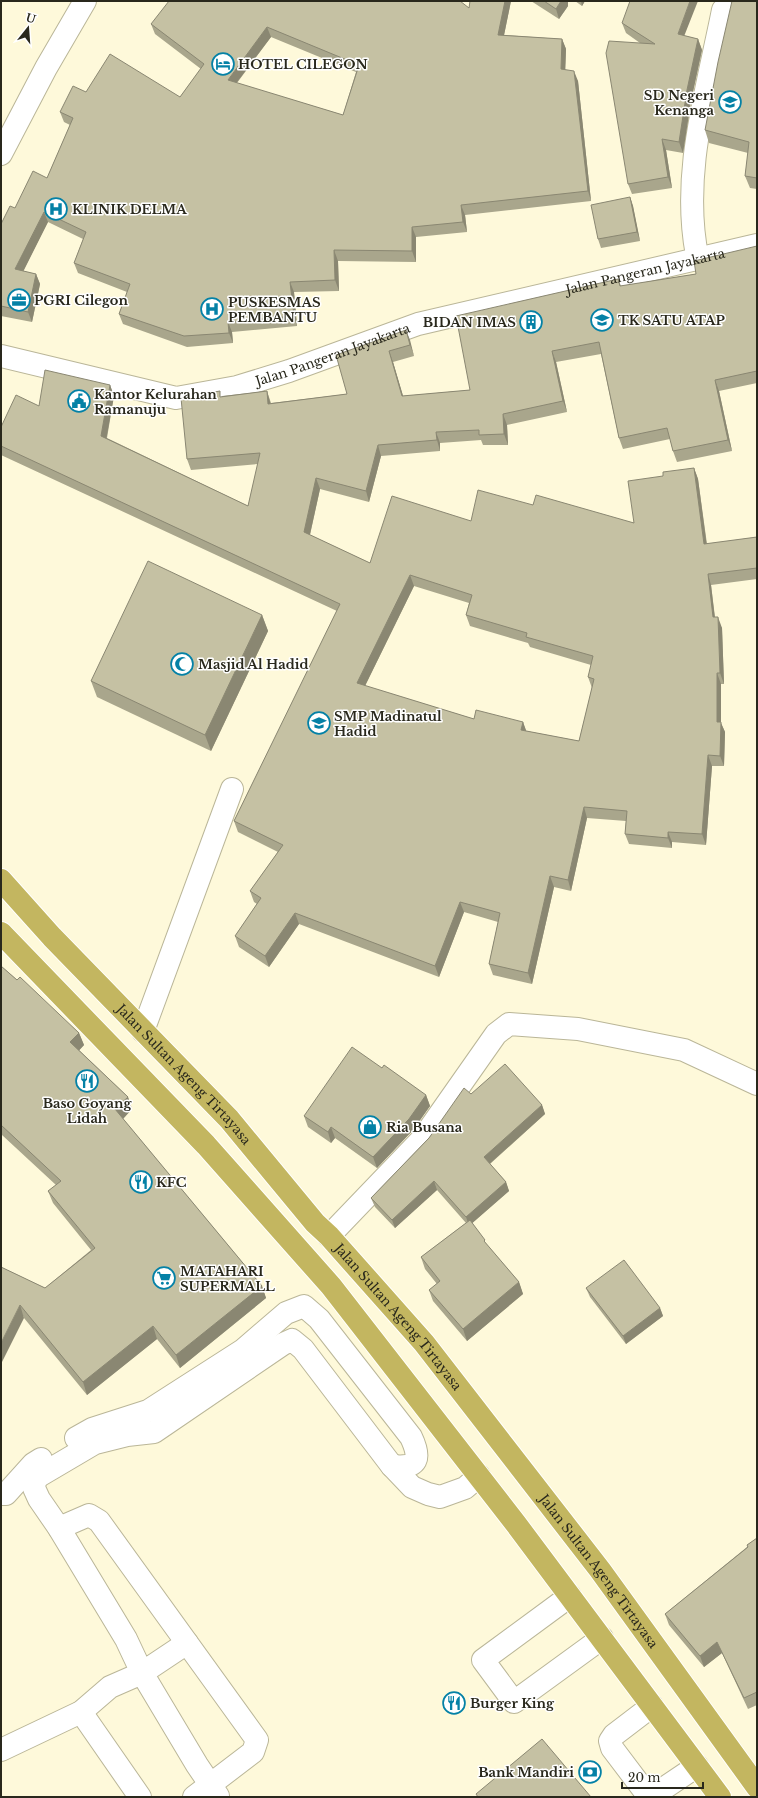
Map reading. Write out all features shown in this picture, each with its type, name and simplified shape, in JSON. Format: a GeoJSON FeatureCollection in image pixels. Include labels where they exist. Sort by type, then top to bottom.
{"type":"FeatureCollection","features":[{"type":"Feature","properties":{"kind":"highway","name":"Jalan Sultan Ageng Tirtayasa"},"geometry":{"type":"LineString","coordinates":[[1,880],[52,937],[229,1119],[315,1223],[329,1236],[428,1349],[600,1570],[757,1787]]}},
{"type":"Feature","properties":{"kind":"highway"},"geometry":{"type":"LineString","coordinates":[[1,933],[206,1145],[331,1286],[479,1476],[720,1797]]}},
{"type":"Feature","properties":{"kind":"street"},"geometry":{"type":"LineString","coordinates":[[1,154],[46,68],[85,1]]}},
{"type":"Feature","properties":{"kind":"street"},"geometry":{"type":"LineString","coordinates":[[698,260],[694,239],[692,196],[696,149],[723,10]]}},
{"type":"Feature","properties":{"kind":"street","name":"Jalan Pangeran Jayakarta"},"geometry":{"type":"LineString","coordinates":[[1,356],[176,398],[237,387],[289,371],[418,324],[698,260],[757,245]]}},
{"type":"Feature","properties":{"kind":"street"},"geometry":{"type":"LineString","coordinates":[[142,1031],[232,789]]}},
{"type":"Feature","properties":{"kind":"street"},"geometry":{"type":"LineString","coordinates":[[329,1236],[423,1138],[496,1034],[509,1024],[578,1029],[684,1050],[757,1084]]}},
{"type":"Feature","properties":{"kind":"street"},"geometry":{"type":"LineString","coordinates":[[1,1494],[6,1494],[33,1464],[92,1429],[148,1411],[243,1350],[286,1313],[304,1306],[319,1319],[411,1437],[418,1450],[417,1459],[412,1464],[404,1467],[392,1466]]}},
{"type":"Feature","properties":{"kind":"street"},"geometry":{"type":"LineString","coordinates":[[215,1790],[197,1765],[142,1673],[126,1639],[60,1528],[39,1499],[34,1488],[35,1482],[39,1476],[95,1443],[127,1435],[154,1432],[283,1344],[292,1340],[303,1349],[392,1466],[412,1487],[428,1494],[440,1497],[465,1488],[479,1476]]}},
{"type":"Feature","properties":{"kind":"street"},"geometry":{"type":"LineString","coordinates":[[60,1528],[89,1515],[99,1521],[257,1740],[253,1752],[215,1790],[194,1797]]}},
{"type":"Feature","properties":{"kind":"street"},"geometry":{"type":"LineString","coordinates":[[570,1596],[483,1660],[514,1702],[602,1638]]}},
{"type":"Feature","properties":{"kind":"street"},"geometry":{"type":"LineString","coordinates":[[1,1750],[81,1712],[110,1687],[142,1673],[187,1643]]}},
{"type":"Feature","properties":{"kind":"street"},"geometry":{"type":"LineString","coordinates":[[652,1706],[614,1735],[610,1741],[612,1748],[646,1793],[651,1796],[697,1766]]}},
{"type":"Feature","properties":{"kind":"street"},"geometry":{"type":"LineString","coordinates":[[81,1712],[140,1797]]}},
{"type":"Feature","properties":{"kind":"building"},"geometry":{"type":"Polygon","coordinates":[[[169,1],[460,1],[469,8],[470,1],[505,1],[498,35],[562,39],[561,69],[574,71],[588,191],[461,205],[463,222],[412,227],[412,251],[334,250],[335,280],[290,282],[294,316],[228,322],[229,333],[184,336],[119,314],[130,284],[74,263],[86,232],[44,212],[15,269],[36,274],[28,312],[1,306],[1,224],[10,206],[15,208],[33,171],[47,178],[73,118],[60,112],[73,86],[86,92],[110,54],[180,97],[204,64],[151,24],[169,1]],[[267,27],[228,80],[343,115],[359,65],[267,27]]]}},
{"type":"Feature","properties":{"kind":"building"},"geometry":{"type":"Polygon","coordinates":[[[544,1],[561,1],[556,9],[544,1]]]}},
{"type":"Feature","properties":{"kind":"building"},"geometry":{"type":"Polygon","coordinates":[[[630,1],[690,1],[678,34],[698,39],[687,90],[679,142],[662,139],[668,177],[628,184],[606,53],[609,41],[655,44],[622,23],[630,1]]]}},
{"type":"Feature","properties":{"kind":"building","name":"SD Negeri Kenanga"},"geometry":{"type":"Polygon","coordinates":[[[732,1],[757,1],[757,178],[745,176],[749,142],[705,130],[718,62],[732,1]]]}},
{"type":"Feature","properties":{"kind":"building"},"geometry":{"type":"Polygon","coordinates":[[[630,197],[637,232],[598,239],[591,205],[630,197]]]}},
{"type":"Feature","properties":{"kind":"building"},"geometry":{"type":"Polygon","coordinates":[[[757,246],[757,371],[715,380],[728,440],[673,451],[667,428],[619,438],[599,342],[552,351],[563,401],[503,414],[504,434],[479,435],[479,430],[436,432],[437,440],[378,445],[366,491],[316,478],[304,532],[370,563],[392,496],[471,521],[478,490],[533,505],[536,495],[634,523],[628,481],[663,476],[663,472],[694,468],[704,544],[757,537],[757,568],[708,574],[713,617],[718,617],[720,673],[717,673],[717,722],[721,722],[720,756],[708,755],[702,834],[668,832],[668,838],[625,834],[627,811],[584,807],[568,880],[550,876],[528,973],[489,964],[500,913],[460,902],[435,966],[295,913],[265,956],[235,936],[261,898],[250,891],[283,845],[234,821],[340,604],[1,446],[1,427],[16,395],[39,406],[45,370],[110,385],[101,436],[248,506],[260,453],[187,459],[181,398],[220,391],[220,397],[267,391],[268,404],[347,394],[336,355],[406,330],[410,345],[389,351],[402,396],[470,390],[456,316],[618,279],[620,286],[696,274],[694,261],[757,246]],[[410,575],[357,683],[474,719],[476,710],[523,722],[521,730],[579,741],[594,679],[588,677],[593,656],[526,637],[527,633],[466,615],[472,595],[410,575]]]}},
{"type":"Feature","properties":{"kind":"building","name":"Masjid Al Hadid"},"geometry":{"type":"Polygon","coordinates":[[[148,561],[262,615],[205,735],[91,681],[148,561]]]}},
{"type":"Feature","properties":{"kind":"building"},"geometry":{"type":"Polygon","coordinates":[[[1,966],[17,980],[20,977],[79,1033],[70,1042],[128,1097],[115,1109],[262,1286],[176,1355],[153,1326],[83,1382],[20,1305],[1,1343],[1,1267],[45,1288],[95,1248],[48,1191],[61,1181],[1,1125],[1,966]]]}},
{"type":"Feature","properties":{"kind":"building"},"geometry":{"type":"Polygon","coordinates":[[[352,1047],[382,1068],[384,1065],[426,1095],[409,1119],[373,1157],[331,1127],[328,1132],[304,1116],[352,1047]]]}},
{"type":"Feature","properties":{"kind":"building"},"geometry":{"type":"Polygon","coordinates":[[[505,1064],[542,1105],[484,1157],[506,1182],[466,1217],[434,1181],[392,1220],[371,1198],[429,1138],[464,1088],[471,1094],[505,1064]]]}},
{"type":"Feature","properties":{"kind":"building"},"geometry":{"type":"Polygon","coordinates":[[[470,1220],[485,1240],[484,1241],[519,1282],[463,1329],[429,1290],[440,1281],[421,1257],[470,1220]]]}},
{"type":"Feature","properties":{"kind":"building"},"geometry":{"type":"Polygon","coordinates":[[[624,1260],[660,1308],[623,1336],[586,1288],[624,1260]]]}},
{"type":"Feature","properties":{"kind":"building"},"geometry":{"type":"Polygon","coordinates":[[[757,1538],[757,1692],[744,1698],[717,1642],[700,1656],[665,1614],[748,1547],[747,1545],[757,1538]]]}},
{"type":"Feature","properties":{"kind":"building"},"geometry":{"type":"Polygon","coordinates":[[[542,1739],[591,1797],[478,1797],[476,1794],[542,1739]]]}},
{"type":"Feature","properties":{"kind":"place","name":"HOTEL CILEGON"},"geometry":{"type":"Point","coordinates":[223,64]}},
{"type":"Feature","properties":{"kind":"place","name":"SD Negeri Kenanga"},"geometry":{"type":"Point","coordinates":[730,102]}},
{"type":"Feature","properties":{"kind":"place","name":"KLINIK DELMA"},"geometry":{"type":"Point","coordinates":[56,209]}},
{"type":"Feature","properties":{"kind":"place","name":"PGRI Cilegon"},"geometry":{"type":"Point","coordinates":[19,300]}},
{"type":"Feature","properties":{"kind":"place","name":"PUSKESMAS PEMBANTU"},"geometry":{"type":"Point","coordinates":[212,309]}},
{"type":"Feature","properties":{"kind":"place","name":"TK SATU ATAP"},"geometry":{"type":"Point","coordinates":[602,320]}},
{"type":"Feature","properties":{"kind":"place","name":"BIDAN IMAS"},"geometry":{"type":"Point","coordinates":[531,322]}},
{"type":"Feature","properties":{"kind":"place","name":"Kantor Kelurahan Ramanuju"},"geometry":{"type":"Point","coordinates":[79,401]}},
{"type":"Feature","properties":{"kind":"place","name":"Masjid Al Hadid"},"geometry":{"type":"Point","coordinates":[182,664]}},
{"type":"Feature","properties":{"kind":"place","name":"SMP Madinatul Hadid"},"geometry":{"type":"Point","coordinates":[319,723]}},
{"type":"Feature","properties":{"kind":"place","name":"Baso Goyang Lidah"},"geometry":{"type":"Point","coordinates":[87,1081]}},
{"type":"Feature","properties":{"kind":"place","name":"Ria Busana"},"geometry":{"type":"Point","coordinates":[370,1127]}},
{"type":"Feature","properties":{"kind":"place","name":"KFC"},"geometry":{"type":"Point","coordinates":[141,1182]}},
{"type":"Feature","properties":{"kind":"place","name":"MATAHARI SUPERMALL"},"geometry":{"type":"Point","coordinates":[164,1278]}},
{"type":"Feature","properties":{"kind":"place","name":"Burger King"},"geometry":{"type":"Point","coordinates":[454,1703]}},
{"type":"Feature","properties":{"kind":"place","name":"Bank Mandiri"},"geometry":{"type":"Point","coordinates":[590,1772]}}]}
